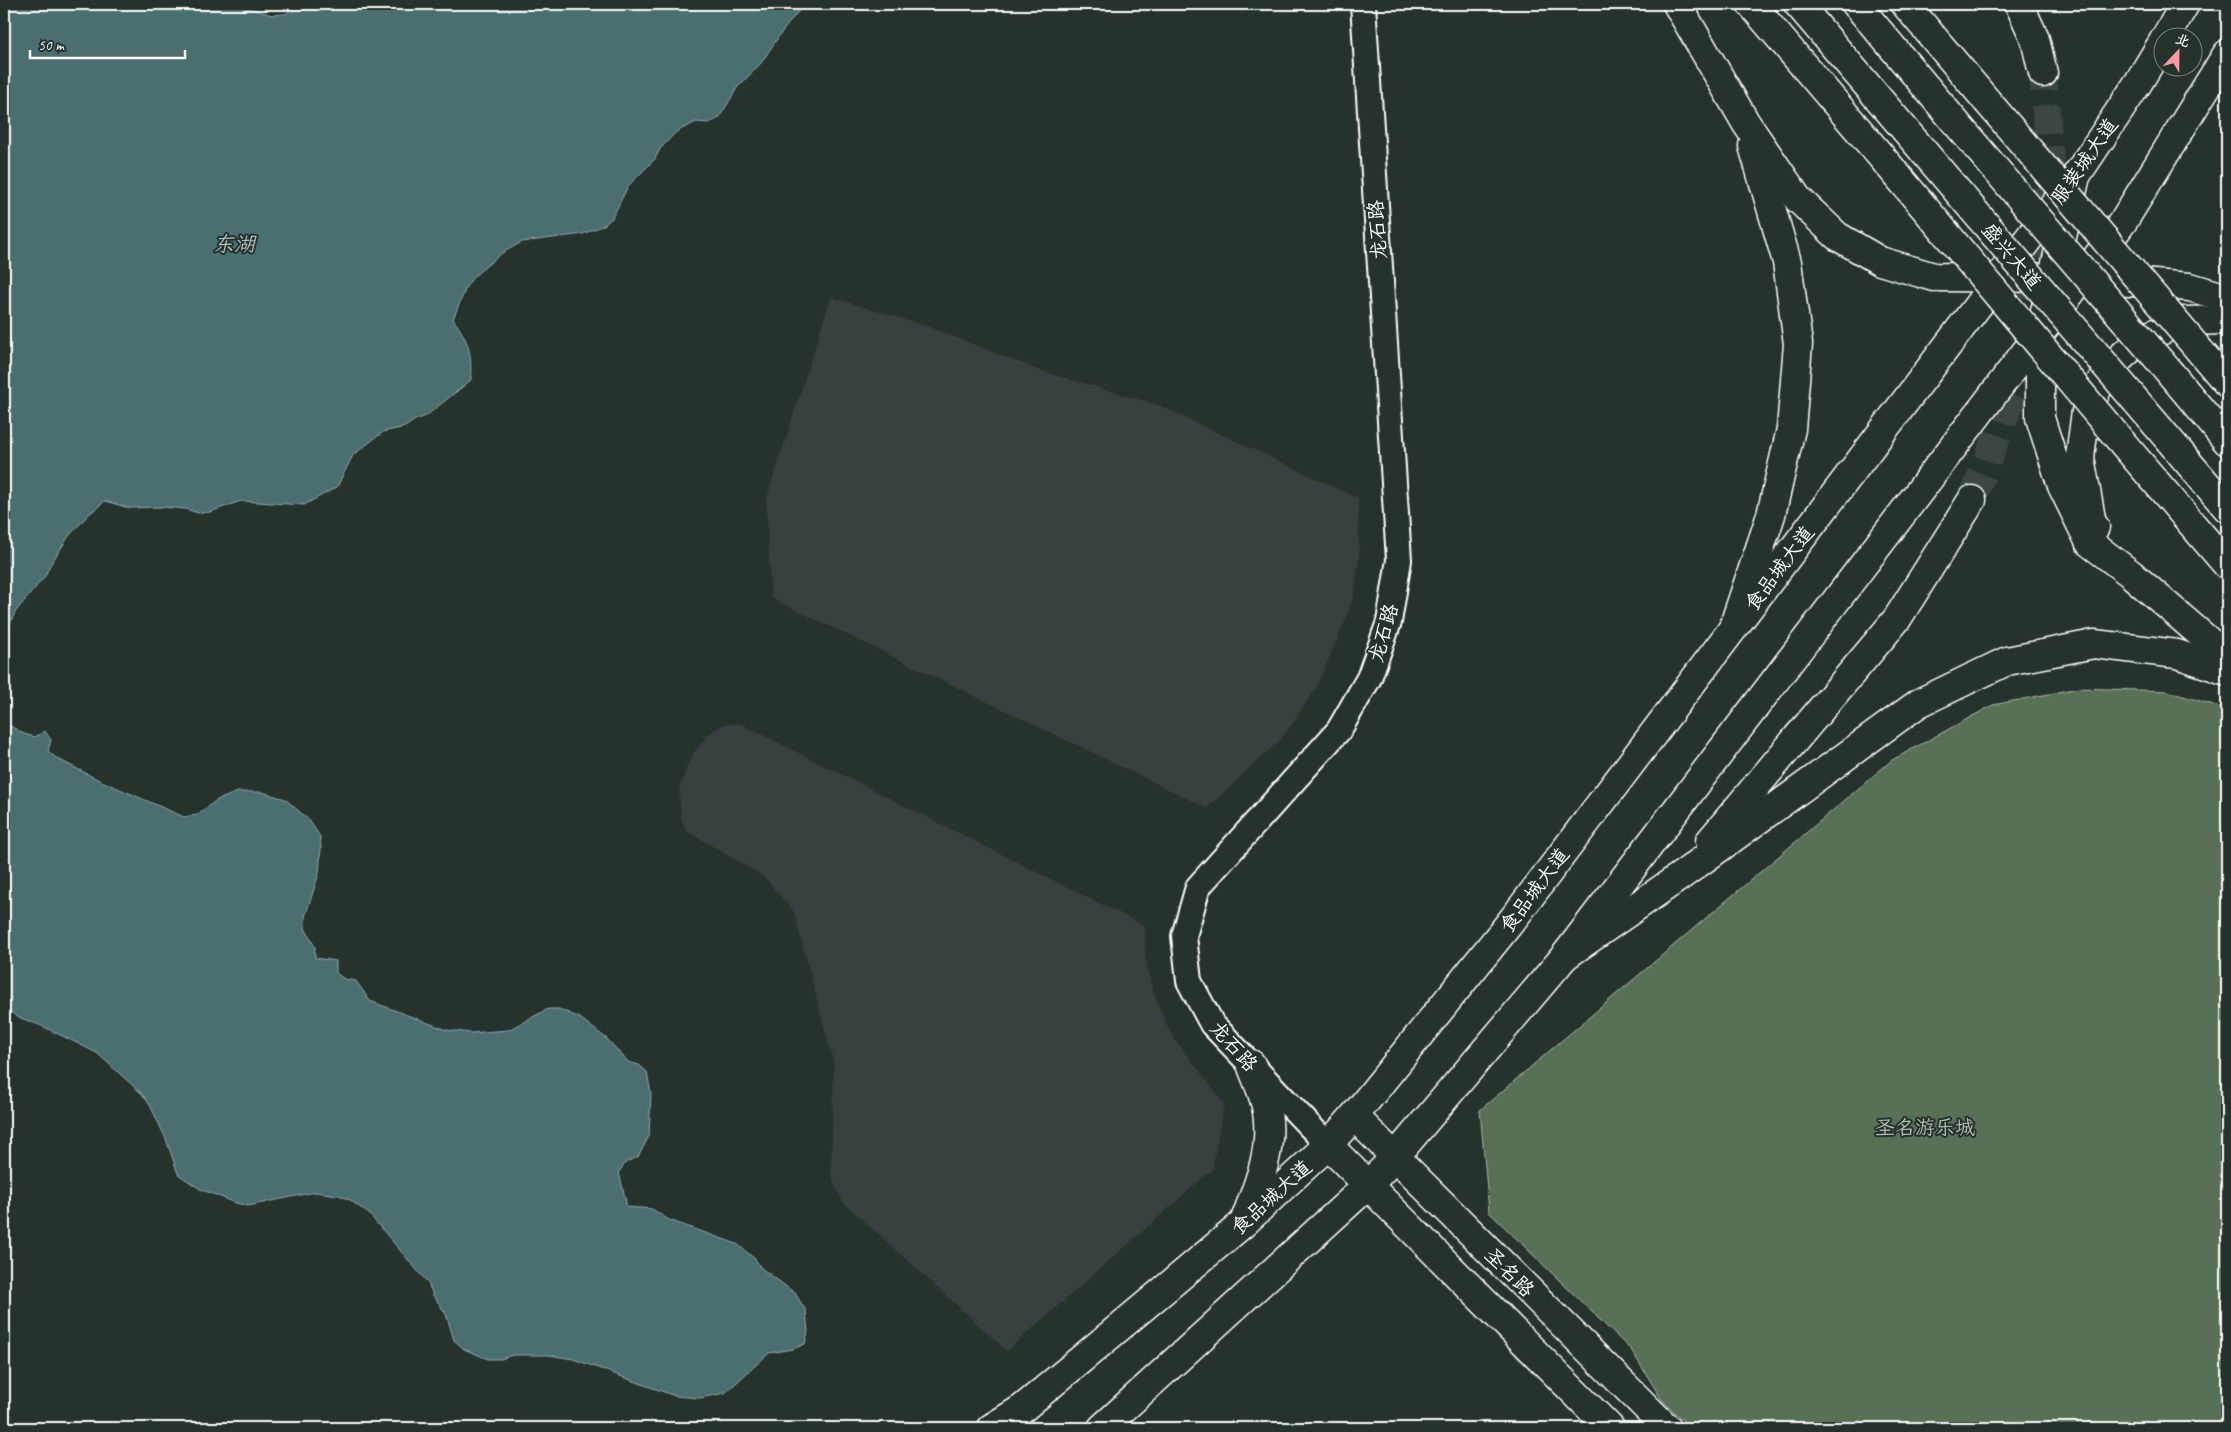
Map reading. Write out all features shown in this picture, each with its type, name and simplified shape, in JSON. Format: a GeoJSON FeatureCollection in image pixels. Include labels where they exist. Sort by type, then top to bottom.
{"type":"FeatureCollection","features":[{"type":"Feature","properties":{"kind":"main road"},"geometry":{"type":"LineString","coordinates":[[1677,4],[1746,123],[1798,199],[1837,236],[1880,262],[1934,277],[2082,278],[2190,287],[2227,298]]}},
{"type":"Feature","properties":{"kind":"main road"},"geometry":{"type":"LineString","coordinates":[[1751,4],[2227,565]]}},
{"type":"Feature","properties":{"kind":"main road","name":"盛兴大道"},"geometry":{"type":"LineString","coordinates":[[1798,4],[2227,508]]}},
{"type":"Feature","properties":{"kind":"main road"},"geometry":{"type":"LineString","coordinates":[[1856,4],[2227,440]]}},
{"type":"Feature","properties":{"kind":"main road"},"geometry":{"type":"LineString","coordinates":[[1904,4],[2227,383]]}},
{"type":"Feature","properties":{"kind":"main road"},"geometry":{"type":"LineString","coordinates":[[2019,4],[2034,39],[2044,73]]}},
{"type":"Feature","properties":{"kind":"main road","name":"服装城大道"},"geometry":{"type":"LineString","coordinates":[[2171,28],[2185,4]]}},
{"type":"Feature","properties":{"kind":"main road"},"geometry":{"type":"LineString","coordinates":[[1102,1428],[1367,1186],[1395,1157],[1565,956],[2082,278],[2124,220],[2227,54]]}},
{"type":"Feature","properties":{"kind":"main road","name":"服装城大道"},"geometry":{"type":"LineString","coordinates":[[1999,278],[2076,176],[2154,55]]}},
{"type":"Feature","properties":{"kind":"main road"},"geometry":{"type":"LineString","coordinates":[[1733,628],[1772,515],[1791,429],[1798,344],[1787,262],[1746,123]]}},
{"type":"Feature","properties":{"kind":"main road"},"geometry":{"type":"LineString","coordinates":[[2076,176],[2040,333],[2040,418],[2062,486],[2090,543],[2131,574],[2227,657]]}},
{"type":"Feature","properties":{"kind":"main road","name":"食品城大道"},"geometry":{"type":"LineString","coordinates":[[991,1428],[1023,1408],[1245,1222],[1328,1145],[1354,1116],[1513,918],[1999,278]]}},
{"type":"Feature","properties":{"kind":"main road"},"geometry":{"type":"LineString","coordinates":[[2131,574],[2092,524],[2080,456],[2086,411],[2107,370],[2141,339],[2184,321],[2227,320]]}},
{"type":"Feature","properties":{"kind":"main road"},"geometry":{"type":"LineString","coordinates":[[1682,875],[1897,619],[1972,500]]}},
{"type":"Feature","properties":{"kind":"main road"},"geometry":{"type":"LineString","coordinates":[[1565,956],[1682,875],[1919,703],[2007,661],[2094,644],[2178,654],[2227,671]]}},
{"type":"Feature","properties":{"kind":"main road"},"geometry":{"type":"LineString","coordinates":[[1245,1222],[1261,1178],[1268,1146],[1267,1111],[1251,1064]]}},
{"type":"Feature","properties":{"kind":"main road","name":"圣名路"},"geometry":{"type":"LineString","coordinates":[[1354,1116],[1666,1428]]}},
{"type":"Feature","properties":{"kind":"main road","name":"圣名路"},"geometry":{"type":"LineString","coordinates":[[1328,1145],[1610,1428]]}},
{"type":"Feature","properties":{"kind":"street","name":"龙石路"},"geometry":{"type":"LineString","coordinates":[[1328,1145],[1212,1024],[1189,982],[1184,936],[1198,887],[1340,730],[1369,678],[1386,631],[1399,560],[1363,4]]}},
{"type":"Feature","properties":{"kind":"shaded area"},"geometry":{"type":"Polygon","coordinates":[[[831,297],[926,326],[1041,371],[1158,405],[1358,498],[1359,559],[1354,594],[1344,624],[1316,688],[1282,738],[1207,808],[771,598],[766,501],[831,297]]]}},
{"type":"Feature","properties":{"kind":"shaded area"},"geometry":{"type":"Polygon","coordinates":[[[739,723],[1145,926],[1145,955],[1151,985],[1161,1012],[1173,1037],[1224,1103],[1212,1170],[1007,1351],[843,1202],[835,1186],[831,1172],[834,1064],[794,912],[763,876],[688,832],[681,819],[679,791],[687,766],[697,748],[710,733],[722,725],[739,723]]]}},
{"type":"Feature","properties":{"kind":"green space","name":"圣名游乐城"},"geometry":{"type":"Polygon","coordinates":[[[2079,688],[2166,691],[2227,709],[2227,1428],[1691,1428],[1662,1400],[1632,1351],[1489,1212],[1480,1110],[1892,760],[1993,705],[2079,688]]]}},
{"type":"Feature","properties":{"kind":"water","name":"东湖"},"geometry":{"type":"Polygon","coordinates":[[[4,4],[235,4],[272,15],[285,14],[303,4],[804,4],[781,33],[761,63],[737,88],[719,118],[709,123],[696,122],[676,132],[660,149],[655,159],[628,186],[612,218],[604,225],[583,234],[522,242],[502,253],[474,276],[467,285],[453,319],[466,341],[471,362],[471,380],[426,416],[415,420],[405,427],[383,432],[353,455],[337,487],[304,505],[241,501],[210,512],[198,513],[186,509],[162,507],[129,508],[105,501],[88,515],[69,536],[45,576],[16,611],[4,636],[4,4]]]}},
{"type":"Feature","properties":{"kind":"water"},"geometry":{"type":"Polygon","coordinates":[[[4,722],[24,734],[35,737],[45,731],[51,740],[48,751],[56,758],[97,779],[184,817],[196,815],[217,800],[238,792],[262,792],[285,799],[309,820],[320,837],[319,873],[305,917],[305,928],[315,947],[315,958],[336,961],[336,973],[344,979],[356,981],[370,1001],[447,1030],[471,1033],[508,1030],[548,1009],[559,1009],[580,1018],[607,1039],[628,1062],[639,1065],[647,1072],[651,1094],[649,1136],[638,1157],[626,1162],[619,1172],[627,1207],[652,1209],[669,1220],[737,1244],[755,1259],[761,1268],[795,1293],[806,1311],[808,1332],[805,1344],[793,1349],[769,1353],[725,1393],[700,1398],[675,1396],[573,1359],[549,1355],[512,1355],[501,1359],[488,1359],[464,1349],[454,1340],[446,1314],[433,1295],[428,1283],[369,1214],[350,1200],[339,1195],[315,1192],[248,1206],[200,1189],[178,1174],[166,1139],[150,1105],[142,1094],[97,1053],[42,1026],[18,1017],[4,1008],[4,722]]]}},
{"type":"Feature","properties":{"kind":"tunnel"},"geometry":{"type":"LineString","coordinates":[[1972,500],[2012,398],[2034,289],[2050,162],[2043,73]]}}]}
